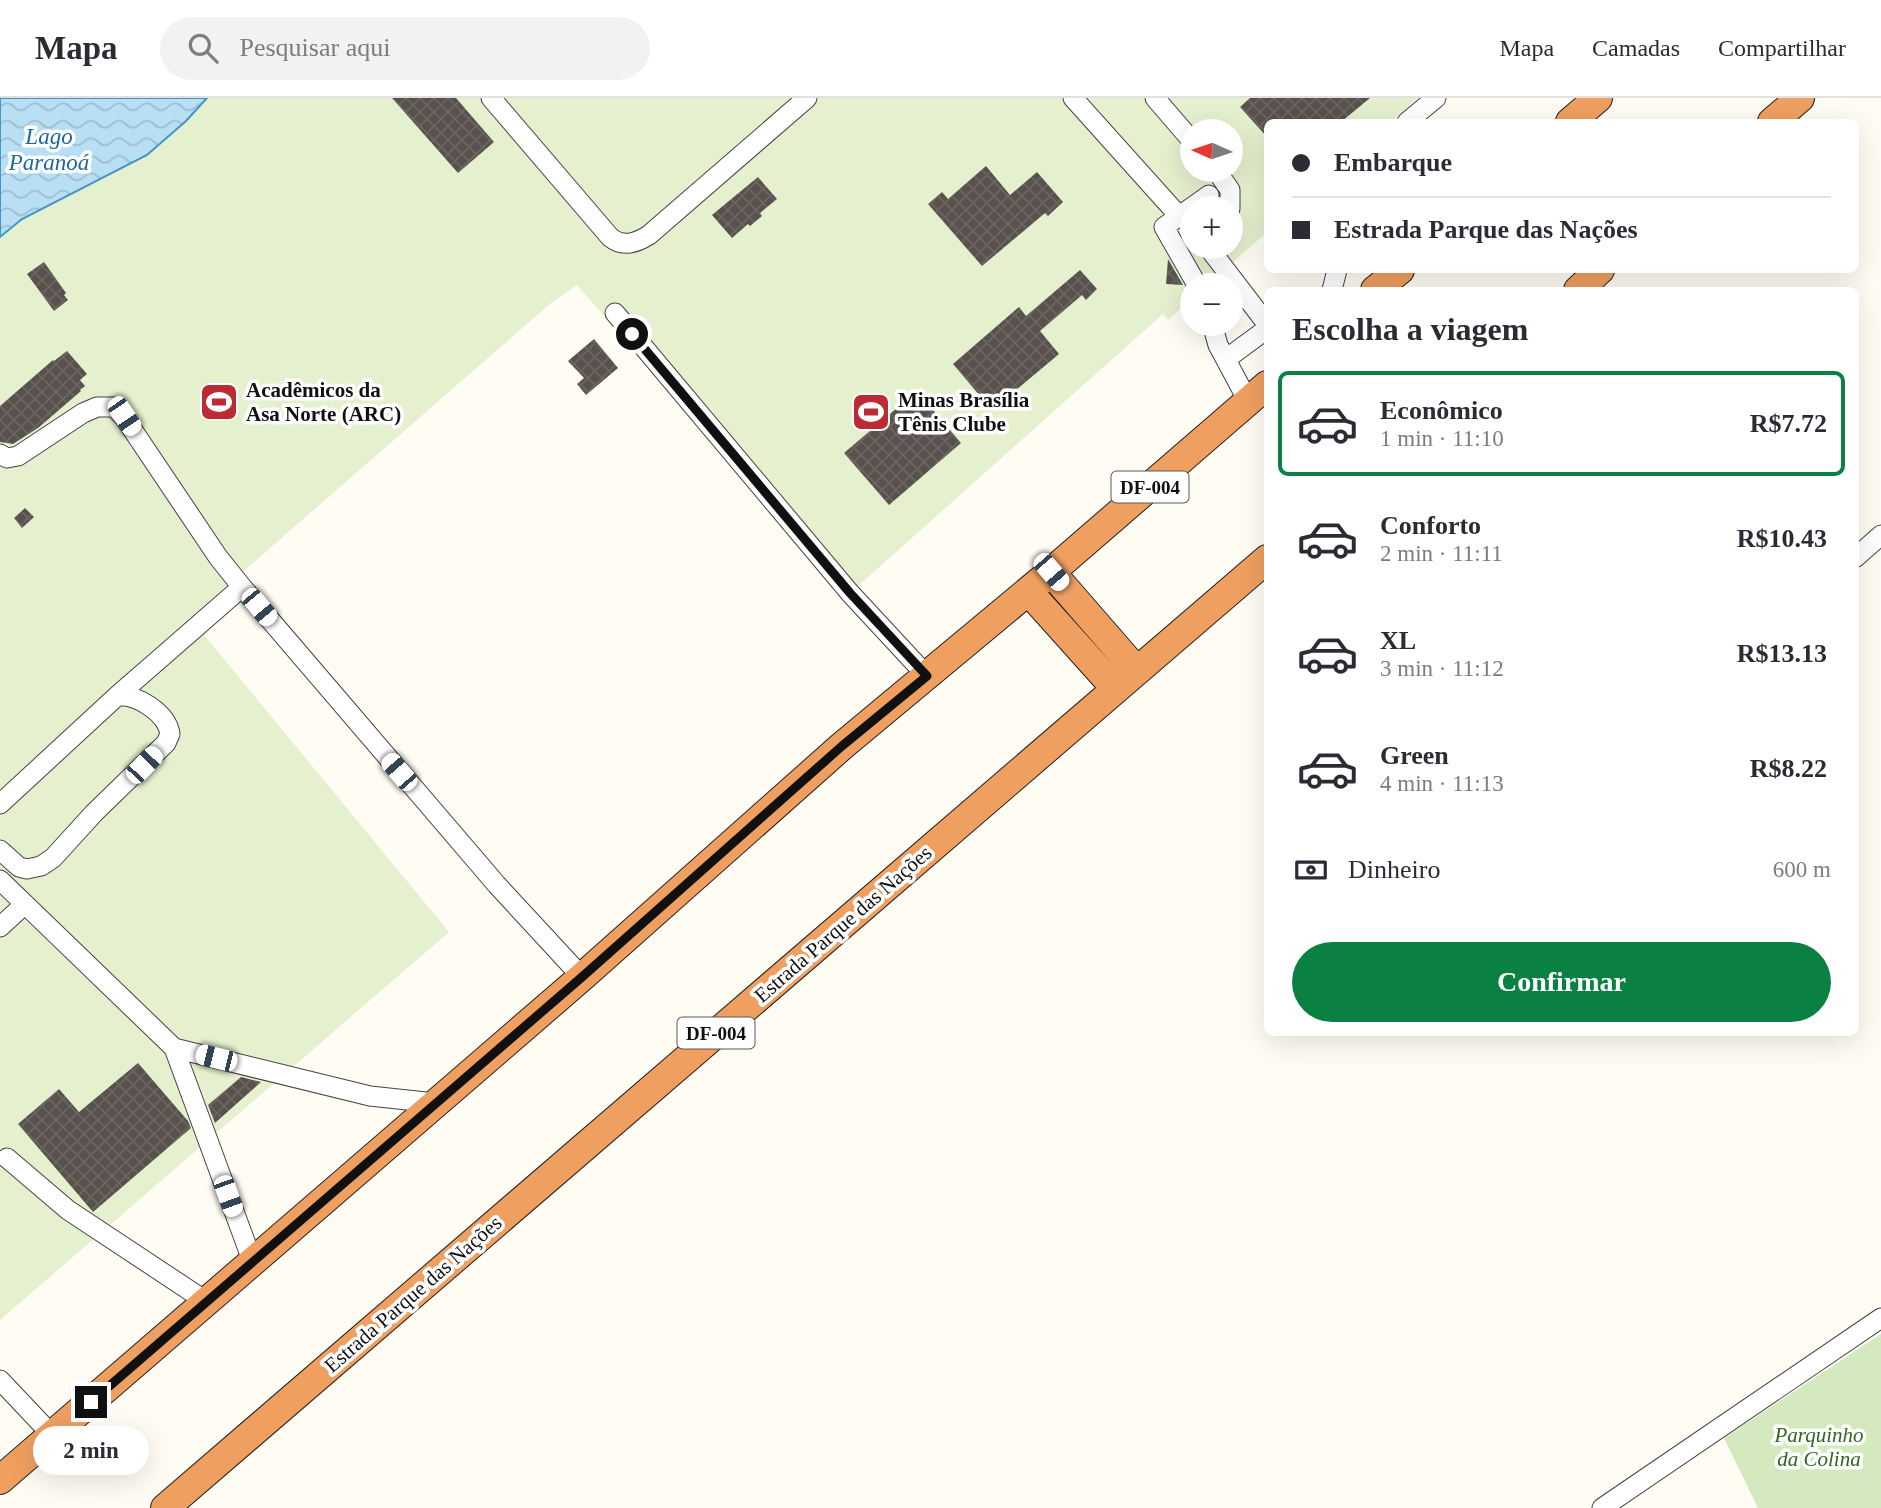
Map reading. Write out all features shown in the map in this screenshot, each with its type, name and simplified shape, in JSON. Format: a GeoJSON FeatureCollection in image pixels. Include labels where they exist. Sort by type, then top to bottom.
{"type":"FeatureCollection","features":[{"type":"Feature","properties":{"kind":"highway"},"geometry":{"type":"LineString","coordinates":[[1574,119],[1598,98]]}},
{"type":"Feature","properties":{"kind":"highway"},"geometry":{"type":"LineString","coordinates":[[1776,119],[1800,98]]}},
{"type":"Feature","properties":{"kind":"highway"},"geometry":{"type":"LineString","coordinates":[[1380,287],[1396,273]]}},
{"type":"Feature","properties":{"kind":"highway"},"geometry":{"type":"LineString","coordinates":[[1581,287],[1597,273]]}},
{"type":"Feature","properties":{"kind":"highway","name":"DF-004"},"geometry":{"type":"LineString","coordinates":[[0,1480],[582,977],[842,746],[1029,592],[1258,393]]}},
{"type":"Feature","properties":{"kind":"highway","name":"Estrada Parque das Nações"},"geometry":{"type":"LineString","coordinates":[[165,1508],[1264,562]]}},
{"type":"Feature","properties":{"kind":"highway"},"geometry":{"type":"LineString","coordinates":[[1051,572],[1137,671]]}},
{"type":"Feature","properties":{"kind":"highway"},"geometry":{"type":"LineString","coordinates":[[1029,592],[1116,689]]}},
{"type":"Feature","properties":{"kind":"street"},"geometry":{"type":"LineString","coordinates":[[491,98],[610,237],[626,244],[649,235],[807,98]]}},
{"type":"Feature","properties":{"kind":"street"},"geometry":{"type":"LineString","coordinates":[[1073,98],[1179,216]]}},
{"type":"Feature","properties":{"kind":"street"},"geometry":{"type":"LineString","coordinates":[[1155,98],[1180,127]]}},
{"type":"Feature","properties":{"kind":"street"},"geometry":{"type":"LineString","coordinates":[[1411,119],[1436,98]]}},
{"type":"Feature","properties":{"kind":"street"},"geometry":{"type":"LineString","coordinates":[[1190,273],[1164,227],[1209,195]]}},
{"type":"Feature","properties":{"kind":"street"},"geometry":{"type":"LineString","coordinates":[[1217,259],[1264,323]]}},
{"type":"Feature","properties":{"kind":"street"},"geometry":{"type":"LineString","coordinates":[[615,313],[850,593],[927,676]]}},
{"type":"Feature","properties":{"kind":"street"},"geometry":{"type":"LineString","coordinates":[[1226,359],[1264,329]]}},
{"type":"Feature","properties":{"kind":"street"},"geometry":{"type":"LineString","coordinates":[[1215,336],[1226,359],[1258,393]]}},
{"type":"Feature","properties":{"kind":"street"},"geometry":{"type":"LineString","coordinates":[[0,454],[7,457],[18,456],[83,413],[97,407],[114,407],[124,416],[218,557],[242,587],[480,865],[582,977]]}},
{"type":"Feature","properties":{"kind":"street"},"geometry":{"type":"LineString","coordinates":[[1859,554],[1881,535]]}},
{"type":"Feature","properties":{"kind":"street"},"geometry":{"type":"LineString","coordinates":[[0,804],[117,696],[242,587]]}},
{"type":"Feature","properties":{"kind":"street"},"geometry":{"type":"LineString","coordinates":[[0,850],[12,863],[27,869],[41,866],[53,858],[94,813],[166,743],[170,734],[167,723],[137,699],[125,695],[117,696]]}},
{"type":"Feature","properties":{"kind":"street"},"geometry":{"type":"LineString","coordinates":[[0,880],[174,1048],[253,1263]]}},
{"type":"Feature","properties":{"kind":"street"},"geometry":{"type":"LineString","coordinates":[[0,927],[25,904]]}},
{"type":"Feature","properties":{"kind":"street"},"geometry":{"type":"LineString","coordinates":[[174,1048],[370,1096],[435,1103]]}},
{"type":"Feature","properties":{"kind":"street"},"geometry":{"type":"LineString","coordinates":[[8,1158],[68,1210],[207,1302]]}},
{"type":"Feature","properties":{"kind":"street"},"geometry":{"type":"LineString","coordinates":[[1602,1508],[1881,1318]]}},
{"type":"Feature","properties":{"kind":"street"},"geometry":{"type":"LineString","coordinates":[[0,1380],[52,1435]]}},
{"type":"Feature","properties":{"kind":"green space"},"geometry":{"type":"Polygon","coordinates":[[[207,98],[1418,98],[1394,119],[1264,119],[1264,235],[1243,253],[1243,196],[1180,196],[1180,259],[1236,259],[1221,273],[1180,273],[1180,310],[1168,320],[1163,314],[849,594],[577,285],[551,303],[138,663],[150,677],[200,630],[449,932],[0,1320],[0,237],[22,219],[186,121],[207,98]]]}},
{"type":"Feature","properties":{"kind":"green space","name":"Parquinho da Colina"},"geometry":{"type":"Polygon","coordinates":[[[1881,1334],[1881,1508],[1758,1508],[1724,1438],[1881,1334]]]}},
{"type":"Feature","properties":{"kind":"water","name":"Lago Paranoá"},"geometry":{"type":"Polygon","coordinates":[[[0,98],[207,98],[186,121],[147,155],[22,219],[0,237],[0,98]]]}},
{"type":"Feature","properties":{"kind":"building"},"geometry":{"type":"Polygon","coordinates":[[[392,98],[456,98],[494,142],[458,173],[392,98]]]}},
{"type":"Feature","properties":{"kind":"building"},"geometry":{"type":"Polygon","coordinates":[[[1250,98],[1370,98],[1345,119],[1264,119],[1264,134],[1240,107],[1250,98]]]}},
{"type":"Feature","properties":{"kind":"building"},"geometry":{"type":"Polygon","coordinates":[[[986,166],[1010,195],[1037,172],[1063,202],[1048,216],[1045,213],[982,266],[928,204],[942,192],[948,199],[986,166]]]}},
{"type":"Feature","properties":{"kind":"building"},"geometry":{"type":"Polygon","coordinates":[[[758,177],[777,199],[760,213],[762,216],[732,238],[712,215],[758,177]]]}},
{"type":"Feature","properties":{"kind":"building"},"geometry":{"type":"Polygon","coordinates":[[[1168,259],[1180,280],[1180,285],[1166,284],[1168,259]]]}},
{"type":"Feature","properties":{"kind":"building"},"geometry":{"type":"Polygon","coordinates":[[[44,262],[68,300],[54,311],[27,274],[44,262]]]}},
{"type":"Feature","properties":{"kind":"building"},"geometry":{"type":"Polygon","coordinates":[[[1080,270],[1097,289],[1086,300],[1082,295],[1040,331],[1059,354],[992,410],[953,364],[1019,307],[1026,316],[1080,270]]]}},
{"type":"Feature","properties":{"kind":"building"},"geometry":{"type":"Polygon","coordinates":[[[594,339],[618,368],[586,395],[577,384],[584,378],[568,361],[594,339]]]}},
{"type":"Feature","properties":{"kind":"building"},"geometry":{"type":"Polygon","coordinates":[[[67,351],[87,374],[80,380],[85,386],[38,428],[13,444],[0,442],[0,406],[67,351]]]}},
{"type":"Feature","properties":{"kind":"building"},"geometry":{"type":"Polygon","coordinates":[[[917,391],[961,443],[889,505],[844,453],[917,391]]]}},
{"type":"Feature","properties":{"kind":"building"},"geometry":{"type":"Polygon","coordinates":[[[25,508],[34,517],[22,528],[14,518],[25,508]]]}},
{"type":"Feature","properties":{"kind":"building"},"geometry":{"type":"Polygon","coordinates":[[[138,1063],[191,1128],[93,1212],[18,1124],[59,1089],[79,1112],[138,1063]]]}},
{"type":"Feature","properties":{"kind":"building"},"geometry":{"type":"Polygon","coordinates":[[[241,1077],[261,1082],[215,1123],[208,1105],[241,1077]]]}},
{"type":"Feature","properties":{"kind":"place","name":"Acadêmicos da Asa Norte (ARC)"},"geometry":{"type":"Point","coordinates":[219,402]}},
{"type":"Feature","properties":{"kind":"place","name":"Minas Brasília Tênis Clube"},"geometry":{"type":"Point","coordinates":[871,412]}},
{"type":"Feature","properties":{"kind":"route"},"geometry":{"type":"LineString","coordinates":[[91,1402],[582,977],[842,746],[927,676],[850,593],[632,334]]}}]}
